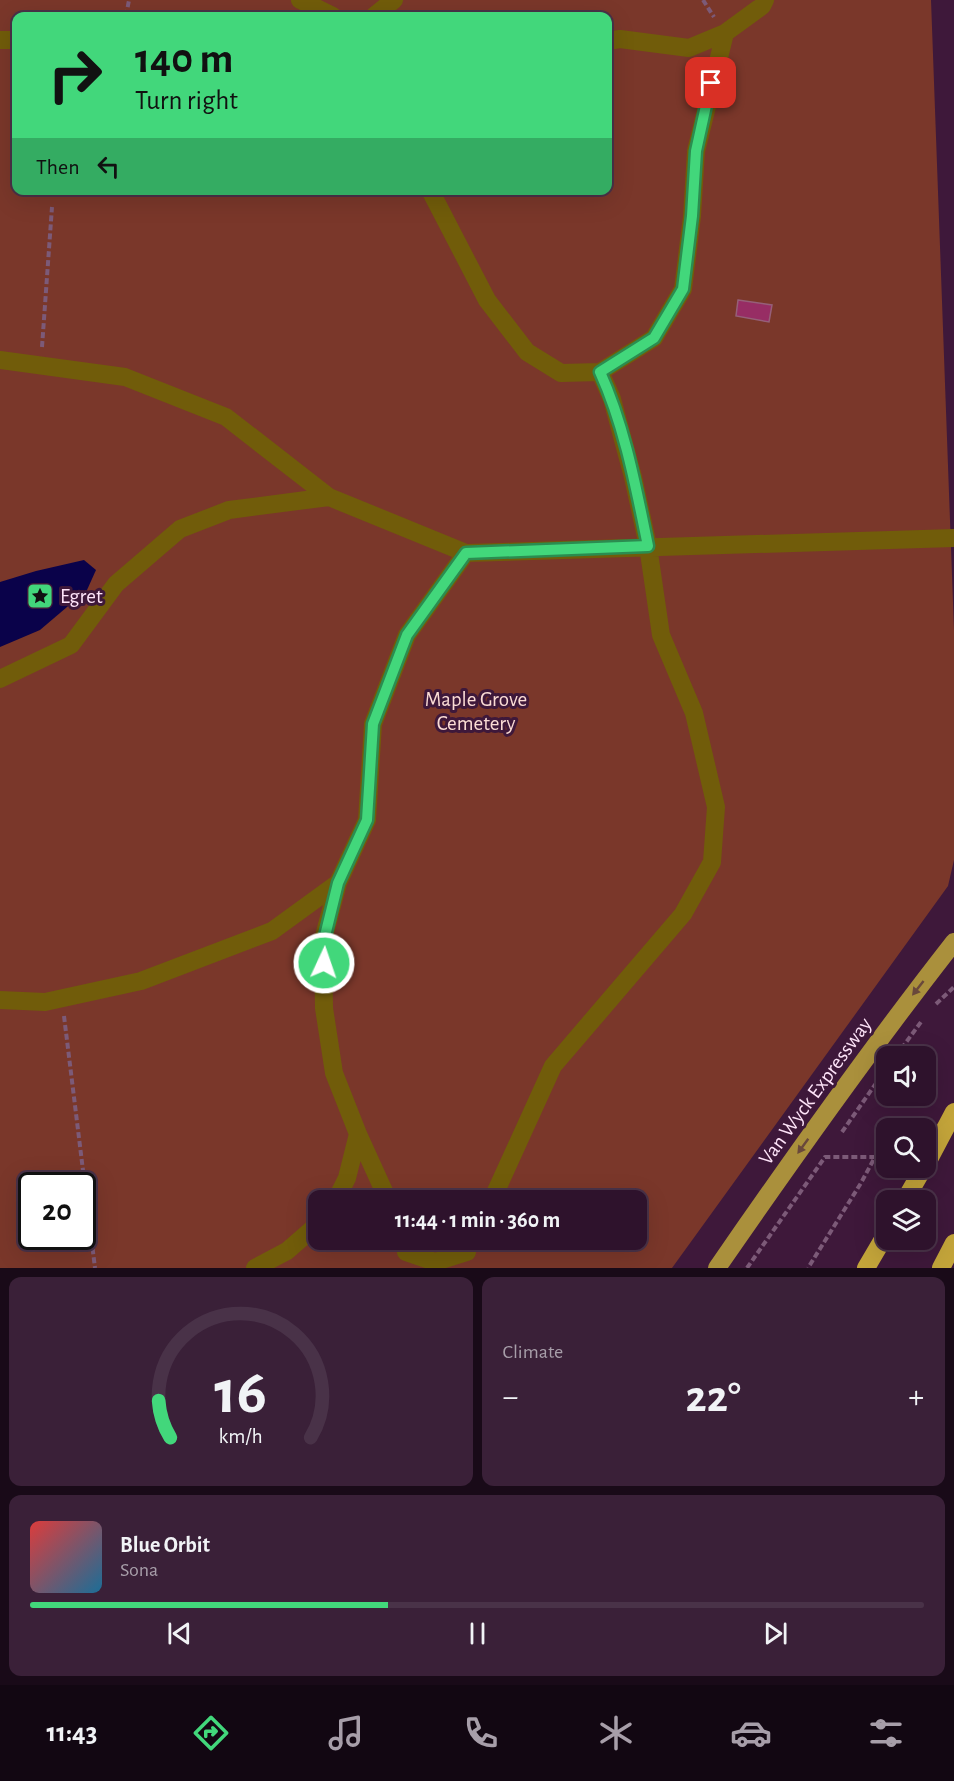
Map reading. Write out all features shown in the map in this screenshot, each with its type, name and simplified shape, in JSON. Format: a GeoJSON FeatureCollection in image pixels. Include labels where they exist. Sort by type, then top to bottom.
{"type":"FeatureCollection","features":[{"type":"Feature","properties":{"kind":"highway"},"geometry":{"type":"LineString","coordinates":[[936,1146],[954,1112]]}},
{"type":"Feature","properties":{"kind":"highway"},"geometry":{"type":"LineString","coordinates":[[941,1268],[954,1243]]}},
{"type":"Feature","properties":{"kind":"highway"},"geometry":{"type":"LineString","coordinates":[[866,1268],[877,1250]]}},
{"type":"Feature","properties":{"kind":"main road","name":"Van Wyck Expressway"},"geometry":{"type":"LineString","coordinates":[[717,1268],[914,993],[954,942]]}},
{"type":"Feature","properties":{"kind":"lane"},"geometry":{"type":"LineString","coordinates":[[300,0],[325,12]]}},
{"type":"Feature","properties":{"kind":"lane"},"geometry":{"type":"LineString","coordinates":[[379,12],[394,0]]}},
{"type":"Feature","properties":{"kind":"lane"},"geometry":{"type":"LineString","coordinates":[[612,40],[620,39],[689,48],[724,33],[762,6],[765,0]]}},
{"type":"Feature","properties":{"kind":"lane"},"geometry":{"type":"LineString","coordinates":[[433,195],[487,300],[527,352],[561,373],[600,372],[654,338],[683,289],[692,216],[696,151],[724,33]]}},
{"type":"Feature","properties":{"kind":"lane"},"geometry":{"type":"LineString","coordinates":[[0,360],[125,377],[226,417],[329,496],[466,553],[954,538]]}},
{"type":"Feature","properties":{"kind":"lane"},"geometry":{"type":"LineString","coordinates":[[497,1190],[553,1066],[683,914],[712,862],[716,807],[693,713],[661,635],[648,546],[633,477],[612,399],[600,372]]}},
{"type":"Feature","properties":{"kind":"lane"},"geometry":{"type":"LineString","coordinates":[[0,679],[71,645],[116,584],[180,529],[228,510],[329,496]]}},
{"type":"Feature","properties":{"kind":"lane"},"geometry":{"type":"LineString","coordinates":[[383,1190],[334,1073],[324,1008],[324,940],[338,883],[367,820],[373,724],[407,635],[466,553]]}},
{"type":"Feature","properties":{"kind":"lane"},"geometry":{"type":"LineString","coordinates":[[0,1000],[45,1002],[141,981],[272,931],[338,883]]}},
{"type":"Feature","properties":{"kind":"lane"},"geometry":{"type":"LineString","coordinates":[[341,1190],[347,1178],[358,1134]]}},
{"type":"Feature","properties":{"kind":"lane"},"geometry":{"type":"LineString","coordinates":[[255,1268],[287,1251],[308,1233]]}},
{"type":"Feature","properties":{"kind":"lane"},"geometry":{"type":"LineString","coordinates":[[404,1253],[435,1262],[467,1253]]}},
{"type":"Feature","properties":{"kind":"path"},"geometry":{"type":"LineString","coordinates":[[40,366],[52,207]]}},
{"type":"Feature","properties":{"kind":"path"},"geometry":{"type":"LineString","coordinates":[[936,1004],[954,987]]}},
{"type":"Feature","properties":{"kind":"path"},"geometry":{"type":"LineString","coordinates":[[62,998],[95,1268]]}},
{"type":"Feature","properties":{"kind":"path"},"geometry":{"type":"LineString","coordinates":[[903,1046],[921,1022]]}},
{"type":"Feature","properties":{"kind":"path"},"geometry":{"type":"LineString","coordinates":[[842,1132],[876,1083]]}},
{"type":"Feature","properties":{"kind":"path"},"geometry":{"type":"LineString","coordinates":[[747,1268],[825,1157],[875,1157],[808,1268]]}},
{"type":"Feature","properties":{"kind":"green space","name":"Maple Grove Cemetery"},"geometry":{"type":"Polygon","coordinates":[[[0,0],[931,0],[954,630],[954,860],[948,886],[672,1268],[0,1268],[0,0]]]}},
{"type":"Feature","properties":{"kind":"shaded area"},"geometry":{"type":"Polygon","coordinates":[[[84,560],[96,570],[87,590],[40,630],[0,647],[0,582],[84,560]]]}},
{"type":"Feature","properties":{"kind":"building"},"geometry":{"type":"Polygon","coordinates":[[[738,300],[772,305],[769,322],[736,316],[738,300]]]}},
{"type":"Feature","properties":{"kind":"place","name":"Egret"},"geometry":{"type":"Point","coordinates":[40,596]}},
{"type":"Feature","properties":{"kind":"route"},"geometry":{"type":"LineString","coordinates":[[324,963],[324,940],[338,883],[367,820],[373,724],[407,635],[466,553],[648,546],[633,477],[612,399],[600,372],[654,338],[683,289],[692,216],[696,151],[711,83]]}}]}
